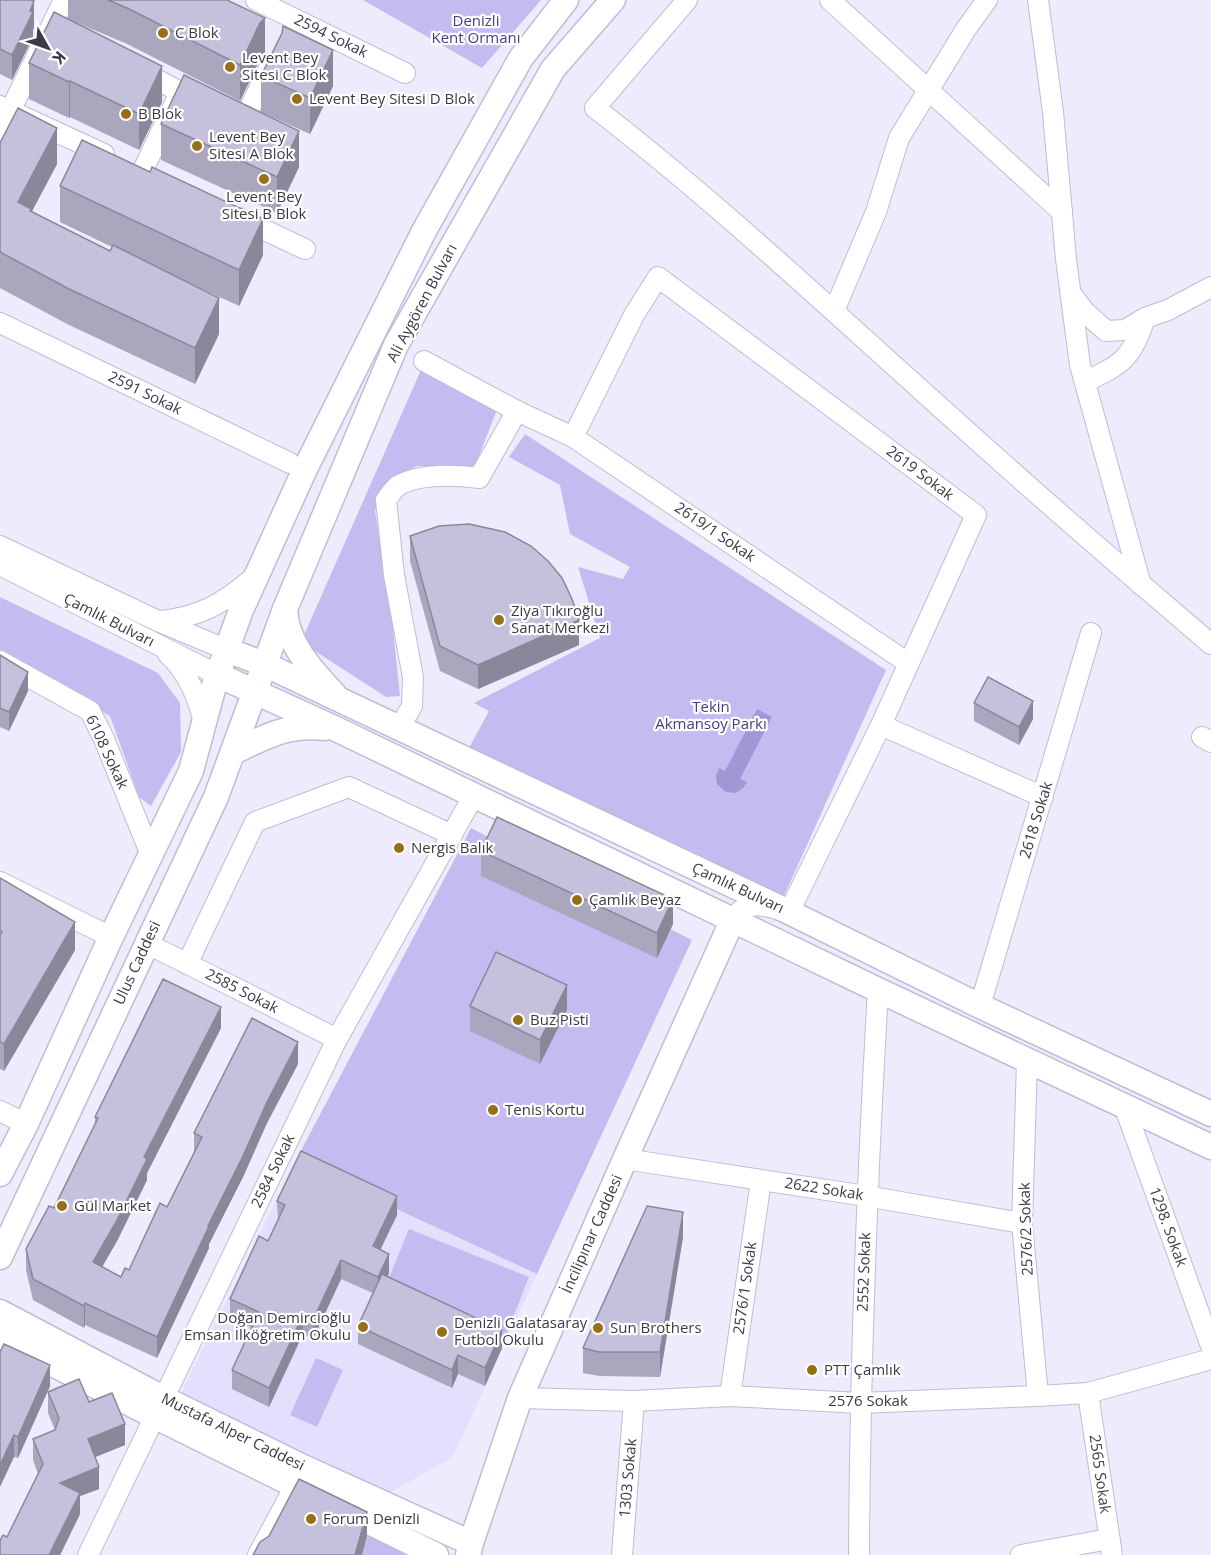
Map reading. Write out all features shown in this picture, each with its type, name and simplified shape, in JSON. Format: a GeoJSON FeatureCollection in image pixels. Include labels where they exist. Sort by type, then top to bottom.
{"type":"FeatureCollection","features":[{"type":"Feature","properties":{"kind":"main road","name":"Ali Aygören Bulvarı"},"geometry":{"type":"LineString","coordinates":[[227,650],[254,577],[304,469],[424,231],[521,58],[566,0]]}},
{"type":"Feature","properties":{"kind":"main road","name":"Ali Aygören Bulvarı"},"geometry":{"type":"LineString","coordinates":[[264,664],[396,345],[553,69],[613,0]]}},
{"type":"Feature","properties":{"kind":"main road"},"geometry":{"type":"LineString","coordinates":[[285,609],[289,633],[303,657],[321,681],[342,702]]}},
{"type":"Feature","properties":{"kind":"main road"},"geometry":{"type":"LineString","coordinates":[[0,1174],[26,1124],[111,937],[191,771],[227,650]]}},
{"type":"Feature","properties":{"kind":"main road","name":"Çamlık Bulvarı"},"geometry":{"type":"LineString","coordinates":[[227,650],[264,664],[1211,1114]]}},
{"type":"Feature","properties":{"kind":"main road","name":"Ulus Caddesi"},"geometry":{"type":"LineString","coordinates":[[0,1257],[216,797],[264,664]]}},
{"type":"Feature","properties":{"kind":"main road","name":"Çamlık Bulvarı"},"geometry":{"type":"LineString","coordinates":[[218,675],[334,728],[878,990],[1211,1147]]}},
{"type":"Feature","properties":{"kind":"main road"},"geometry":{"type":"LineString","coordinates":[[234,752],[276,731],[304,726],[334,728]]}},
{"type":"Feature","properties":{"kind":"main road","name":"İncilipınar Caddesi"},"geometry":{"type":"LineString","coordinates":[[470,1549],[520,1398],[722,944],[743,924]]}},
{"type":"Feature","properties":{"kind":"main road","name":"Mustafa Alper Caddesi"},"geometry":{"type":"LineString","coordinates":[[0,1312],[306,1495],[436,1555]]}},
{"type":"Feature","properties":{"kind":"main road","name":"Mustafa Alper Caddesi"},"geometry":{"type":"LineString","coordinates":[[0,1337],[322,1476],[470,1549]]}},
{"type":"Feature","properties":{"kind":"street"},"geometry":{"type":"LineString","coordinates":[[0,132],[5,108],[64,0]]}},
{"type":"Feature","properties":{"kind":"street","name":"2594 Sokak"},"geometry":{"type":"LineString","coordinates":[[256,0],[405,73]]}},
{"type":"Feature","properties":{"kind":"street"},"geometry":{"type":"LineString","coordinates":[[687,0],[596,108],[655,154],[782,263],[1003,464],[1211,644]]}},
{"type":"Feature","properties":{"kind":"street"},"geometry":{"type":"LineString","coordinates":[[830,0],[1062,212]]}},
{"type":"Feature","properties":{"kind":"street"},"geometry":{"type":"LineString","coordinates":[[834,311],[876,212],[899,138],[966,29],[987,0]]}},
{"type":"Feature","properties":{"kind":"street"},"geometry":{"type":"LineString","coordinates":[[1038,0],[1053,112],[1080,365],[1142,585]]}},
{"type":"Feature","properties":{"kind":"street"},"geometry":{"type":"LineString","coordinates":[[119,59],[180,92],[142,172]]}},
{"type":"Feature","properties":{"kind":"street"},"geometry":{"type":"LineString","coordinates":[[244,120],[271,64]]}},
{"type":"Feature","properties":{"kind":"street"},"geometry":{"type":"LineString","coordinates":[[5,108],[163,182]]}},
{"type":"Feature","properties":{"kind":"street"},"geometry":{"type":"LineString","coordinates":[[226,212],[305,249]]}},
{"type":"Feature","properties":{"kind":"street","name":"2619 Sokak"},"geometry":{"type":"LineString","coordinates":[[573,437],[634,315],[658,277],[976,514],[881,725],[789,912]]}},
{"type":"Feature","properties":{"kind":"street"},"geometry":{"type":"LineString","coordinates":[[1071,292],[1085,312],[1106,331],[1125,330],[1211,287]]}},
{"type":"Feature","properties":{"kind":"street"},"geometry":{"type":"LineString","coordinates":[[1085,382],[1110,370],[1130,355],[1145,318]]}},
{"type":"Feature","properties":{"kind":"street","name":"2591 Sokak"},"geometry":{"type":"LineString","coordinates":[[0,323],[290,463]]}},
{"type":"Feature","properties":{"kind":"street","name":"2619/1 Sokak"},"geometry":{"type":"LineString","coordinates":[[424,361],[517,411],[573,437],[908,663]]}},
{"type":"Feature","properties":{"kind":"street"},"geometry":{"type":"LineString","coordinates":[[399,728],[412,706],[413,677],[394,575],[386,500],[397,486],[422,477],[479,478],[517,411]]}},
{"type":"Feature","properties":{"kind":"street"},"geometry":{"type":"LineString","coordinates":[[0,546],[158,621],[227,650]]}},
{"type":"Feature","properties":{"kind":"street","name":"Çamlık Bulvarı"},"geometry":{"type":"LineString","coordinates":[[0,565],[218,675]]}},
{"type":"Feature","properties":{"kind":"street"},"geometry":{"type":"LineString","coordinates":[[158,621],[172,620],[211,609],[235,594],[254,577]]}},
{"type":"Feature","properties":{"kind":"street","name":"2618 Sokak"},"geometry":{"type":"LineString","coordinates":[[980,1006],[1091,633]]}},
{"type":"Feature","properties":{"kind":"street"},"geometry":{"type":"LineString","coordinates":[[159,646],[176,661],[187,678],[198,700],[204,722]]}},
{"type":"Feature","properties":{"kind":"street","name":"6108 Sokak"},"geometry":{"type":"LineString","coordinates":[[0,661],[90,711],[151,855]]}},
{"type":"Feature","properties":{"kind":"street"},"geometry":{"type":"LineString","coordinates":[[881,725],[1043,797]]}},
{"type":"Feature","properties":{"kind":"street"},"geometry":{"type":"LineString","coordinates":[[187,964],[255,822],[349,787],[452,835]]}},
{"type":"Feature","properties":{"kind":"street","name":"2584 Sokak"},"geometry":{"type":"LineString","coordinates":[[88,1555],[337,1039],[474,795]]}},
{"type":"Feature","properties":{"kind":"street"},"geometry":{"type":"LineString","coordinates":[[0,882],[111,937]]}},
{"type":"Feature","properties":{"kind":"street"},"geometry":{"type":"LineString","coordinates":[[743,924],[740,910],[749,906],[759,905],[789,912]]}},
{"type":"Feature","properties":{"kind":"street","name":"2585 Sokak"},"geometry":{"type":"LineString","coordinates":[[146,943],[337,1039]]}},
{"type":"Feature","properties":{"kind":"street","name":"2552 Sokak"},"geometry":{"type":"LineString","coordinates":[[859,1555],[859,1403],[866,1196],[878,990]]}},
{"type":"Feature","properties":{"kind":"street","name":"2576/2 Sokak"},"geometry":{"type":"LineString","coordinates":[[1027,1061],[1022,1223],[1038,1396]]}},
{"type":"Feature","properties":{"kind":"street","name":"1298. Sokak"},"geometry":{"type":"LineString","coordinates":[[1125,1108],[1211,1346]]}},
{"type":"Feature","properties":{"kind":"street"},"geometry":{"type":"LineString","coordinates":[[0,1111],[26,1124]]}},
{"type":"Feature","properties":{"kind":"street","name":"2622 Sokak"},"geometry":{"type":"LineString","coordinates":[[625,1159],[866,1196],[1022,1223]]}},
{"type":"Feature","properties":{"kind":"street","name":"2576/1 Sokak"},"geometry":{"type":"LineString","coordinates":[[730,1396],[761,1180]]}},
{"type":"Feature","properties":{"kind":"street","name":"2576 Sokak"},"geometry":{"type":"LineString","coordinates":[[520,1398],[634,1401],[730,1396],[859,1403],[1038,1396],[1088,1393],[1211,1359]]}},
{"type":"Feature","properties":{"kind":"street","name":"2565 Sokak"},"geometry":{"type":"LineString","coordinates":[[1088,1393],[1111,1547]]}},
{"type":"Feature","properties":{"kind":"street","name":"1303 Sokak"},"geometry":{"type":"LineString","coordinates":[[622,1555],[634,1401]]}},
{"type":"Feature","properties":{"kind":"street"},"geometry":{"type":"LineString","coordinates":[[258,1555],[306,1495]]}},
{"type":"Feature","properties":{"kind":"street"},"geometry":{"type":"LineString","coordinates":[[1021,1555],[1111,1547]]}},
{"type":"Feature","properties":{"kind":"shaded area"},"geometry":{"type":"Polygon","coordinates":[[[757,709],[772,717],[740,779],[747,782],[736,793],[726,792],[717,784],[716,776],[719,768],[725,771],[757,709]]]}},
{"type":"Feature","properties":{"kind":"shaded area","name":"Doğan Demircioğlu Emsan İlköğretim Okulu"},"geometry":{"type":"Polygon","coordinates":[[[295,1162],[537,1274],[453,1457],[380,1498],[179,1397],[295,1162]]]}},
{"type":"Feature","properties":{"kind":"green space","name":"Denizli Kent Ormanı"},"geometry":{"type":"Polygon","coordinates":[[[363,0],[541,0],[482,68],[363,0]]]}},
{"type":"Feature","properties":{"kind":"green space"},"geometry":{"type":"Polygon","coordinates":[[[421,370],[498,407],[475,466],[417,466],[387,483],[375,511],[392,620],[400,696],[386,697],[301,642],[421,370]]]}},
{"type":"Feature","properties":{"kind":"green space","name":"Tekin Akmansoy Parkı"},"geometry":{"type":"Polygon","coordinates":[[[525,434],[886,670],[783,898],[468,750],[489,711],[474,703],[600,638],[578,567],[623,579],[630,567],[570,534],[560,485],[509,457],[525,434]]]}},
{"type":"Feature","properties":{"kind":"green space"},"geometry":{"type":"Polygon","coordinates":[[[0,597],[158,673],[180,703],[181,752],[151,806],[139,797],[110,716],[0,657],[0,597]]]}},
{"type":"Feature","properties":{"kind":"green space"},"geometry":{"type":"Polygon","coordinates":[[[471,828],[692,940],[537,1274],[295,1162],[471,828]]]}},
{"type":"Feature","properties":{"kind":"green space"},"geometry":{"type":"Polygon","coordinates":[[[409,1229],[529,1277],[505,1338],[384,1290],[409,1229]]]}},
{"type":"Feature","properties":{"kind":"green space"},"geometry":{"type":"Polygon","coordinates":[[[316,1358],[343,1370],[317,1427],[290,1415],[316,1358]]]}},
{"type":"Feature","properties":{"kind":"green space"},"geometry":{"type":"Polygon","coordinates":[[[368,1535],[406,1553],[407,1555],[362,1555],[368,1535]]]}},
{"type":"Feature","properties":{"kind":"building"},"geometry":{"type":"Polygon","coordinates":[[[0,0],[34,1],[30,11],[33,12],[12,55],[0,49],[0,0]]]}},
{"type":"Feature","properties":{"kind":"building"},"geometry":{"type":"Polygon","coordinates":[[[108,0],[227,0],[265,18],[260,23],[240,65],[108,0]]]}},
{"type":"Feature","properties":{"kind":"building"},"geometry":{"type":"Polygon","coordinates":[[[54,12],[162,66],[139,114],[29,63],[54,12]]]}},
{"type":"Feature","properties":{"kind":"building"},"geometry":{"type":"Polygon","coordinates":[[[283,26],[333,50],[310,98],[261,76],[282,33],[283,26]]]}},
{"type":"Feature","properties":{"kind":"building"},"geometry":{"type":"Polygon","coordinates":[[[184,75],[299,131],[277,177],[161,124],[184,75]]]}},
{"type":"Feature","properties":{"kind":"building"},"geometry":{"type":"Polygon","coordinates":[[[18,108],[57,128],[18,202],[31,209],[30,211],[110,251],[113,245],[219,298],[195,348],[69,289],[0,252],[0,143],[18,108]]]}},
{"type":"Feature","properties":{"kind":"building"},"geometry":{"type":"Polygon","coordinates":[[[82,140],[150,172],[152,167],[263,219],[239,270],[60,186],[82,140]]]}},
{"type":"Feature","properties":{"kind":"building","name":"Ziya Tıkıroğlu Sanat Merkezi"},"geometry":{"type":"Polygon","coordinates":[[[469,524],[505,532],[531,546],[562,578],[579,620],[478,665],[440,646],[410,536],[439,526],[469,524]]]}},
{"type":"Feature","properties":{"kind":"building"},"geometry":{"type":"Polygon","coordinates":[[[0,655],[28,672],[9,712],[0,708],[0,655]]]}},
{"type":"Feature","properties":{"kind":"building"},"geometry":{"type":"Polygon","coordinates":[[[988,677],[1033,701],[1019,727],[974,703],[988,677]]]}},
{"type":"Feature","properties":{"kind":"building"},"geometry":{"type":"Polygon","coordinates":[[[497,817],[673,899],[657,933],[481,851],[497,817]]]}},
{"type":"Feature","properties":{"kind":"building"},"geometry":{"type":"Polygon","coordinates":[[[0,878],[75,922],[4,1044],[0,1041],[0,935],[2,932],[0,930],[0,878]]]}},
{"type":"Feature","properties":{"kind":"building"},"geometry":{"type":"Polygon","coordinates":[[[496,952],[567,985],[540,1040],[470,1006],[496,952]]]}},
{"type":"Feature","properties":{"kind":"building"},"geometry":{"type":"Polygon","coordinates":[[[163,979],[221,1007],[144,1157],[147,1159],[117,1220],[93,1262],[121,1277],[125,1268],[129,1270],[160,1203],[167,1207],[202,1137],[194,1133],[252,1018],[298,1042],[267,1102],[157,1337],[85,1303],[84,1306],[33,1279],[26,1249],[49,1206],[54,1208],[98,1118],[95,1117],[163,979]]]}},
{"type":"Feature","properties":{"kind":"building"},"geometry":{"type":"Polygon","coordinates":[[[301,1151],[397,1196],[373,1246],[389,1254],[378,1277],[341,1260],[313,1320],[303,1315],[269,1388],[232,1370],[259,1312],[230,1299],[259,1236],[268,1241],[285,1205],[277,1201],[301,1151]]]}},
{"type":"Feature","properties":{"kind":"building"},"geometry":{"type":"Polygon","coordinates":[[[647,1206],[683,1212],[660,1352],[599,1352],[583,1348],[647,1206]]]}},
{"type":"Feature","properties":{"kind":"building","name":"Doğan Demircioğlu Emsan İlköğretim Okulu"},"geometry":{"type":"Polygon","coordinates":[[[382,1274],[502,1330],[485,1368],[458,1355],[452,1370],[358,1326],[382,1274]]]}},
{"type":"Feature","properties":{"kind":"building"},"geometry":{"type":"Polygon","coordinates":[[[4,1344],[50,1365],[18,1437],[14,1435],[0,1465],[0,1352],[4,1344]]]}},
{"type":"Feature","properties":{"kind":"building"},"geometry":{"type":"Polygon","coordinates":[[[79,1379],[89,1402],[112,1393],[125,1424],[88,1439],[99,1467],[60,1483],[80,1493],[49,1555],[0,1555],[0,1541],[3,1535],[7,1537],[43,1464],[33,1439],[55,1430],[59,1418],[48,1392],[79,1379]]]}},
{"type":"Feature","properties":{"kind":"building","name":"Forum Denizli"},"geometry":{"type":"Polygon","coordinates":[[[299,1479],[367,1512],[355,1555],[253,1555],[260,1542],[269,1536],[299,1479]]]}},
{"type":"Feature","properties":{"kind":"place","name":"C Blok"},"geometry":{"type":"Point","coordinates":[163,33]}},
{"type":"Feature","properties":{"kind":"place","name":"Levent Bey Sitesi C Blok"},"geometry":{"type":"Point","coordinates":[230,67]}},
{"type":"Feature","properties":{"kind":"place","name":"Levent Bey Sitesi D Blok"},"geometry":{"type":"Point","coordinates":[297,99]}},
{"type":"Feature","properties":{"kind":"place","name":"B Blok"},"geometry":{"type":"Point","coordinates":[126,114]}},
{"type":"Feature","properties":{"kind":"place","name":"Levent Bey Sitesi A Blok"},"geometry":{"type":"Point","coordinates":[197,146]}},
{"type":"Feature","properties":{"kind":"place","name":"Levent Bey Sitesi B Blok"},"geometry":{"type":"Point","coordinates":[264,179]}},
{"type":"Feature","properties":{"kind":"place","name":"Ziya Tıkıroğlu Sanat Merkezi"},"geometry":{"type":"Point","coordinates":[499,620]}},
{"type":"Feature","properties":{"kind":"place","name":"Nergis Balık"},"geometry":{"type":"Point","coordinates":[399,848]}},
{"type":"Feature","properties":{"kind":"place","name":"Çamlık Beyaz"},"geometry":{"type":"Point","coordinates":[577,900]}},
{"type":"Feature","properties":{"kind":"place","name":"Buz Pisti"},"geometry":{"type":"Point","coordinates":[518,1020]}},
{"type":"Feature","properties":{"kind":"place","name":"Tenis Kortu"},"geometry":{"type":"Point","coordinates":[493,1110]}},
{"type":"Feature","properties":{"kind":"place","name":"Gül Market"},"geometry":{"type":"Point","coordinates":[62,1206]}},
{"type":"Feature","properties":{"kind":"place","name":"Doğan Demircioğlu Emsan İlköğretim Okulu"},"geometry":{"type":"Point","coordinates":[363,1327]}},
{"type":"Feature","properties":{"kind":"place","name":"Sun Brothers"},"geometry":{"type":"Point","coordinates":[598,1328]}},
{"type":"Feature","properties":{"kind":"place","name":"Denizli Galatasaray Futbol Okulu"},"geometry":{"type":"Point","coordinates":[442,1332]}},
{"type":"Feature","properties":{"kind":"place","name":"PTT Çamlık"},"geometry":{"type":"Point","coordinates":[812,1370]}},
{"type":"Feature","properties":{"kind":"place","name":"Forum Denizli"},"geometry":{"type":"Point","coordinates":[311,1519]}}]}
